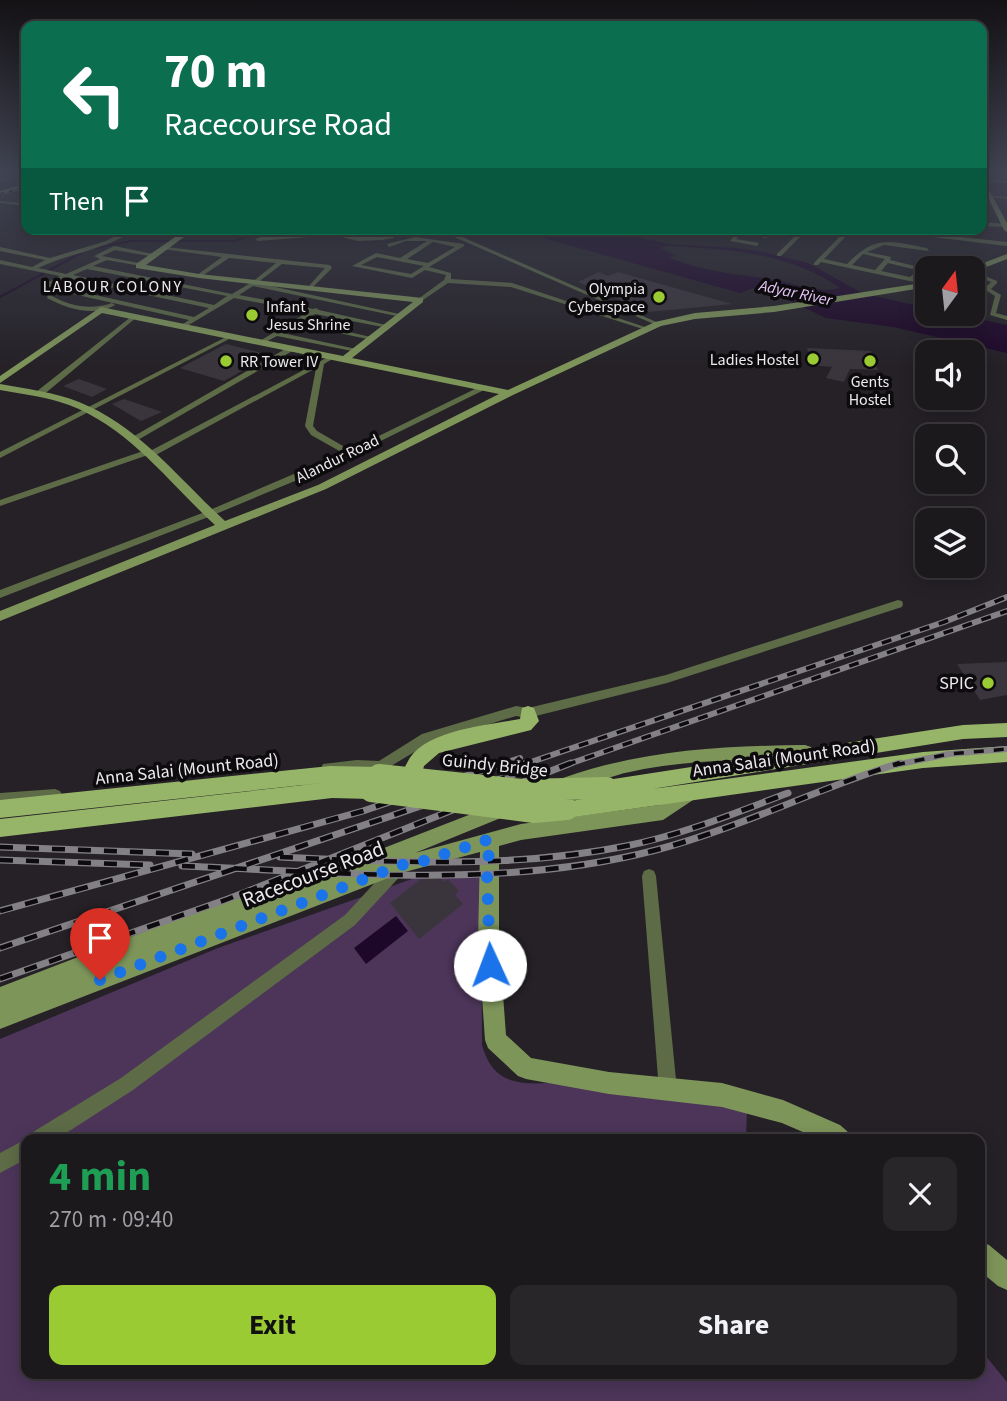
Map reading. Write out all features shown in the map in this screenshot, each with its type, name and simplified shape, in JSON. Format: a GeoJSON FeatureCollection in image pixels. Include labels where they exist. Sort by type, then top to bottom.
{"type":"FeatureCollection","features":[{"type":"Feature","properties":{"kind":"main road"},"geometry":{"type":"LineString","coordinates":[[140,265],[181,236]]}},
{"type":"Feature","properties":{"kind":"main road"},"geometry":{"type":"LineString","coordinates":[[985,266],[1007,256]]}},
{"type":"Feature","properties":{"kind":"main road"},"geometry":{"type":"LineString","coordinates":[[140,265],[254,283],[420,300]]}},
{"type":"Feature","properties":{"kind":"main road","name":"Alandur Road"},"geometry":{"type":"LineString","coordinates":[[0,616],[322,487],[509,393],[653,326],[682,318],[781,308],[915,286]]}},
{"type":"Feature","properties":{"kind":"main road"},"geometry":{"type":"LineString","coordinates":[[344,360],[420,300]]}},
{"type":"Feature","properties":{"kind":"main road"},"geometry":{"type":"LineString","coordinates":[[0,384],[101,310],[260,343],[325,360],[344,360],[509,393]]}},
{"type":"Feature","properties":{"kind":"main road"},"geometry":{"type":"LineString","coordinates":[[0,384],[87,408],[150,453],[208,514],[224,527]]}},
{"type":"Feature","properties":{"kind":"main road"},"geometry":{"type":"LineString","coordinates":[[412,778],[414,766],[424,752],[441,745],[525,725],[530,721],[527,713]]}},
{"type":"Feature","properties":{"kind":"main road","name":"Anna Salai (Mount Road)"},"geometry":{"type":"LineString","coordinates":[[607,788],[963,732],[1007,730]]}},
{"type":"Feature","properties":{"kind":"main road","name":"Racecourse Road"},"geometry":{"type":"LineString","coordinates":[[0,1018],[198,932],[574,781],[619,768],[662,760],[758,753],[835,752]]}},
{"type":"Feature","properties":{"kind":"main road","name":"Anna Salai (Mount Road)"},"geometry":{"type":"LineString","coordinates":[[0,810],[330,774],[534,812],[923,760],[1007,754]]}},
{"type":"Feature","properties":{"kind":"main road","name":"Guindy Bridge"},"geometry":{"type":"LineString","coordinates":[[375,783],[412,778],[545,792],[577,793],[607,788]]}},
{"type":"Feature","properties":{"kind":"main road","name":"Anna Salai (Mount Road)"},"geometry":{"type":"LineString","coordinates":[[0,828],[375,783]]}},
{"type":"Feature","properties":{"kind":"main road","name":"Racecourse Road"},"geometry":{"type":"LineString","coordinates":[[0,998],[401,865],[423,861],[490,839],[663,811],[690,793]]}},
{"type":"Feature","properties":{"kind":"main road"},"geometry":{"type":"LineString","coordinates":[[490,839],[487,875],[491,988],[496,1040],[526,1068],[668,1090],[722,1095],[783,1112],[833,1134]]}},
{"type":"Feature","properties":{"kind":"main road"},"geometry":{"type":"LineString","coordinates":[[985,1258],[1007,1277]]}},
{"type":"Feature","properties":{"kind":"street"},"geometry":{"type":"LineString","coordinates":[[9,272],[94,247],[116,236]]}},
{"type":"Feature","properties":{"kind":"street"},"geometry":{"type":"LineString","coordinates":[[245,243],[267,236]]}},
{"type":"Feature","properties":{"kind":"street"},"geometry":{"type":"LineString","coordinates":[[258,239],[281,236]]}},
{"type":"Feature","properties":{"kind":"street"},"geometry":{"type":"LineString","coordinates":[[348,236],[358,239],[391,236]]}},
{"type":"Feature","properties":{"kind":"street"},"geometry":{"type":"LineString","coordinates":[[456,236],[653,326]]}},
{"type":"Feature","properties":{"kind":"street"},"geometry":{"type":"LineString","coordinates":[[736,236],[732,240],[757,244]]}},
{"type":"Feature","properties":{"kind":"street"},"geometry":{"type":"LineString","coordinates":[[779,255],[798,236]]}},
{"type":"Feature","properties":{"kind":"street"},"geometry":{"type":"LineString","coordinates":[[817,263],[843,236]]}},
{"type":"Feature","properties":{"kind":"street"},"geometry":{"type":"LineString","coordinates":[[938,236],[1007,244]]}},
{"type":"Feature","properties":{"kind":"street"},"geometry":{"type":"LineString","coordinates":[[460,246],[431,240],[400,239],[355,266],[412,276],[468,242]]}},
{"type":"Feature","properties":{"kind":"street"},"geometry":{"type":"LineString","coordinates":[[401,260],[431,240]]}},
{"type":"Feature","properties":{"kind":"street"},"geometry":{"type":"LineString","coordinates":[[855,259],[880,242],[927,250]]}},
{"type":"Feature","properties":{"kind":"street"},"geometry":{"type":"LineString","coordinates":[[59,274],[114,248],[155,255]]}},
{"type":"Feature","properties":{"kind":"street"},"geometry":{"type":"LineString","coordinates":[[0,249],[52,260]]}},
{"type":"Feature","properties":{"kind":"street"},"geometry":{"type":"LineString","coordinates":[[165,249],[330,267],[310,288]]}},
{"type":"Feature","properties":{"kind":"street"},"geometry":{"type":"LineString","coordinates":[[376,255],[449,274],[447,281]]}},
{"type":"Feature","properties":{"kind":"street"},"geometry":{"type":"LineString","coordinates":[[199,276],[229,256]]}},
{"type":"Feature","properties":{"kind":"street"},"geometry":{"type":"LineString","coordinates":[[96,257],[140,265]]}},
{"type":"Feature","properties":{"kind":"street"},"geometry":{"type":"LineString","coordinates":[[106,258],[44,286],[52,290],[195,319]]}},
{"type":"Feature","properties":{"kind":"street"},"geometry":{"type":"LineString","coordinates":[[817,263],[855,259],[883,266],[915,268]]}},
{"type":"Feature","properties":{"kind":"street"},"geometry":{"type":"LineString","coordinates":[[855,259],[883,266],[915,281]]}},
{"type":"Feature","properties":{"kind":"street"},"geometry":{"type":"LineString","coordinates":[[182,327],[254,283],[282,261]]}},
{"type":"Feature","properties":{"kind":"street"},"geometry":{"type":"LineString","coordinates":[[0,262],[216,307]]}},
{"type":"Feature","properties":{"kind":"street"},"geometry":{"type":"LineString","coordinates":[[120,274],[140,265]]}},
{"type":"Feature","properties":{"kind":"street"},"geometry":{"type":"LineString","coordinates":[[87,267],[388,326]]}},
{"type":"Feature","properties":{"kind":"street"},"geometry":{"type":"LineString","coordinates":[[512,285],[532,269]]}},
{"type":"Feature","properties":{"kind":"street"},"geometry":{"type":"LineString","coordinates":[[911,280],[915,276]]}},
{"type":"Feature","properties":{"kind":"street"},"geometry":{"type":"LineString","coordinates":[[985,277],[995,282],[987,289],[998,295],[992,314],[1007,318]]}},
{"type":"Feature","properties":{"kind":"street"},"geometry":{"type":"LineString","coordinates":[[52,290],[49,297],[54,300],[101,310],[159,281]]}},
{"type":"Feature","properties":{"kind":"street"},"geometry":{"type":"LineString","coordinates":[[420,300],[447,281],[512,285],[653,326]]}},
{"type":"Feature","properties":{"kind":"street"},"geometry":{"type":"LineString","coordinates":[[254,283],[401,315]]}},
{"type":"Feature","properties":{"kind":"street"},"geometry":{"type":"LineString","coordinates":[[551,297],[570,286]]}},
{"type":"Feature","properties":{"kind":"street"},"geometry":{"type":"LineString","coordinates":[[260,343],[298,322],[341,291]]}},
{"type":"Feature","properties":{"kind":"street"},"geometry":{"type":"LineString","coordinates":[[39,394],[134,317]]}},
{"type":"Feature","properties":{"kind":"street"},"geometry":{"type":"LineString","coordinates":[[298,322],[372,338]]}},
{"type":"Feature","properties":{"kind":"street"},"geometry":{"type":"LineString","coordinates":[[276,334],[357,350]]}},
{"type":"Feature","properties":{"kind":"street"},"geometry":{"type":"LineString","coordinates":[[0,455],[87,408],[230,337]]}},
{"type":"Feature","properties":{"kind":"street"},"geometry":{"type":"LineString","coordinates":[[133,439],[290,350]]}},
{"type":"Feature","properties":{"kind":"street"},"geometry":{"type":"LineString","coordinates":[[325,360],[309,414],[309,426],[314,433],[350,453]]}},
{"type":"Feature","properties":{"kind":"street"},"geometry":{"type":"LineString","coordinates":[[0,503],[150,453],[325,360]]}},
{"type":"Feature","properties":{"kind":"street"},"geometry":{"type":"LineString","coordinates":[[0,594],[208,514],[350,453],[484,388]]}},
{"type":"Feature","properties":{"kind":"street"},"geometry":{"type":"LineString","coordinates":[[0,799],[357,765],[382,767],[427,738],[516,711],[527,713],[653,683],[898,604]]}},
{"type":"Feature","properties":{"kind":"street"},"geometry":{"type":"LineString","coordinates":[[48,1134],[127,1084],[350,920],[401,865]]}},
{"type":"Feature","properties":{"kind":"street"},"geometry":{"type":"LineString","coordinates":[[649,876],[668,1090]]}},
{"type":"Feature","properties":{"kind":"street"},"geometry":{"type":"LineString","coordinates":[[0,1164],[21,1151]]}},
{"type":"Feature","properties":{"kind":"shaded area"},"geometry":{"type":"Polygon","coordinates":[[[426,874],[481,878],[482,1045],[486,1057],[499,1074],[516,1082],[550,1083],[747,1110],[746,1134],[21,1134],[21,1379],[985,1379],[985,1355],[1007,1382],[1007,1401],[0,1401],[0,1039],[218,948],[426,874]]]}},
{"type":"Feature","properties":{"kind":"water","name":"Adyar River"},"geometry":{"type":"Polygon","coordinates":[[[537,236],[633,236],[670,244],[764,252],[808,263],[862,293],[915,305],[915,326],[985,326],[985,320],[1007,325],[1007,353],[985,348],[985,340],[950,340],[893,327],[826,318],[777,295],[771,288],[753,288],[740,293],[537,236]],[[666,246],[661,248],[677,256],[668,257],[707,269],[816,289],[840,288],[800,267],[757,255],[666,246]]]}},
{"type":"Feature","properties":{"kind":"water"},"geometry":{"type":"Polygon","coordinates":[[[396,916],[408,931],[366,964],[354,948],[396,916]]]}},
{"type":"Feature","properties":{"kind":"building","name":"Olympia Cyberspace"},"geometry":{"type":"Polygon","coordinates":[[[599,272],[608,276],[618,272],[732,304],[648,312],[578,282],[599,272]]]}},
{"type":"Feature","properties":{"kind":"building","name":"RR Tower IV"},"geometry":{"type":"Polygon","coordinates":[[[226,344],[270,355],[224,381],[180,368],[226,344]]]}},
{"type":"Feature","properties":{"kind":"building"},"geometry":{"type":"Polygon","coordinates":[[[807,348],[871,351],[878,370],[850,369],[844,382],[826,378],[832,367],[811,365],[807,348]]]}},
{"type":"Feature","properties":{"kind":"building"},"geometry":{"type":"Polygon","coordinates":[[[79,379],[107,389],[92,397],[63,386],[79,379]]]}},
{"type":"Feature","properties":{"kind":"building"},"geometry":{"type":"Polygon","coordinates":[[[124,399],[162,412],[141,421],[112,404],[124,399]]]}},
{"type":"Feature","properties":{"kind":"building","name":"SPIC"},"geometry":{"type":"Polygon","coordinates":[[[1007,662],[1007,695],[980,700],[957,664],[1007,662]]]}},
{"type":"Feature","properties":{"kind":"building"},"geometry":{"type":"Polygon","coordinates":[[[426,875],[440,877],[444,882],[448,879],[459,891],[455,895],[463,904],[419,939],[390,903],[426,875]]]}},
{"type":"Feature","properties":{"kind":"waterway"},"geometry":{"type":"LineString","coordinates":[[95,248],[131,241],[235,241],[247,236]]}},
{"type":"Feature","properties":{"kind":"waterway"},"geometry":{"type":"LineString","coordinates":[[0,297],[81,253]]}},
{"type":"Feature","properties":{"kind":"railway"},"geometry":{"type":"LineString","coordinates":[[522,765],[944,622],[1007,597]]}},
{"type":"Feature","properties":{"kind":"railway"},"geometry":{"type":"LineString","coordinates":[[566,765],[1007,611]]}},
{"type":"Feature","properties":{"kind":"railway"},"geometry":{"type":"LineString","coordinates":[[895,765],[949,754],[1007,749]]}},
{"type":"Feature","properties":{"kind":"railway"},"geometry":{"type":"LineString","coordinates":[[499,765],[520,758]]}},
{"type":"Feature","properties":{"kind":"railway"},"geometry":{"type":"LineString","coordinates":[[0,911],[363,811],[504,763]]}},
{"type":"Feature","properties":{"kind":"railway"},"geometry":{"type":"LineString","coordinates":[[511,769],[527,763]]}},
{"type":"Feature","properties":{"kind":"railway"},"geometry":{"type":"LineString","coordinates":[[328,859],[571,763]]}},
{"type":"Feature","properties":{"kind":"railway"},"geometry":{"type":"LineString","coordinates":[[298,871],[480,874],[598,862],[687,841],[900,763]]}},
{"type":"Feature","properties":{"kind":"railway"},"geometry":{"type":"LineString","coordinates":[[236,868],[524,771]]}},
{"type":"Feature","properties":{"kind":"railway"},"geometry":{"type":"LineString","coordinates":[[328,859],[497,861],[583,853],[667,836],[788,793]]}},
{"type":"Feature","properties":{"kind":"railway"},"geometry":{"type":"LineString","coordinates":[[0,847],[192,854]]}},
{"type":"Feature","properties":{"kind":"railway"},"geometry":{"type":"LineString","coordinates":[[280,857],[328,859]]}},
{"type":"Feature","properties":{"kind":"railway"},"geometry":{"type":"LineString","coordinates":[[298,871],[328,859]]}},
{"type":"Feature","properties":{"kind":"railway"},"geometry":{"type":"LineString","coordinates":[[0,860],[150,865]]}},
{"type":"Feature","properties":{"kind":"railway"},"geometry":{"type":"LineString","coordinates":[[182,866],[236,868]]}},
{"type":"Feature","properties":{"kind":"railway"},"geometry":{"type":"LineString","coordinates":[[0,948],[236,868]]}},
{"type":"Feature","properties":{"kind":"railway"},"geometry":{"type":"LineString","coordinates":[[236,868],[298,871]]}},
{"type":"Feature","properties":{"kind":"railway"},"geometry":{"type":"LineString","coordinates":[[0,979],[228,899],[298,871]]}},
{"type":"Feature","properties":{"kind":"place","name":"Olympia Cyberspace"},"geometry":{"type":"Point","coordinates":[659,297]}},
{"type":"Feature","properties":{"kind":"place","name":"Infant Jesus Shrine"},"geometry":{"type":"Point","coordinates":[252,315]}},
{"type":"Feature","properties":{"kind":"place","name":"Ladies Hostel"},"geometry":{"type":"Point","coordinates":[813,359]}},
{"type":"Feature","properties":{"kind":"place","name":"RR Tower IV"},"geometry":{"type":"Point","coordinates":[226,361]}},
{"type":"Feature","properties":{"kind":"place","name":"Gents Hostel"},"geometry":{"type":"Point","coordinates":[870,361]}},
{"type":"Feature","properties":{"kind":"place","name":"SPIC"},"geometry":{"type":"Point","coordinates":[988,683]}},
{"type":"Feature","properties":{"kind":"district","name":"LABOUR COLONY"},"geometry":{"type":"Point","coordinates":[113,286]}},
{"type":"Feature","properties":{"kind":"route"},"geometry":{"type":"LineString","coordinates":[[100,980],[401,865],[423,861],[490,839],[487,875],[490,965]]}}]}
